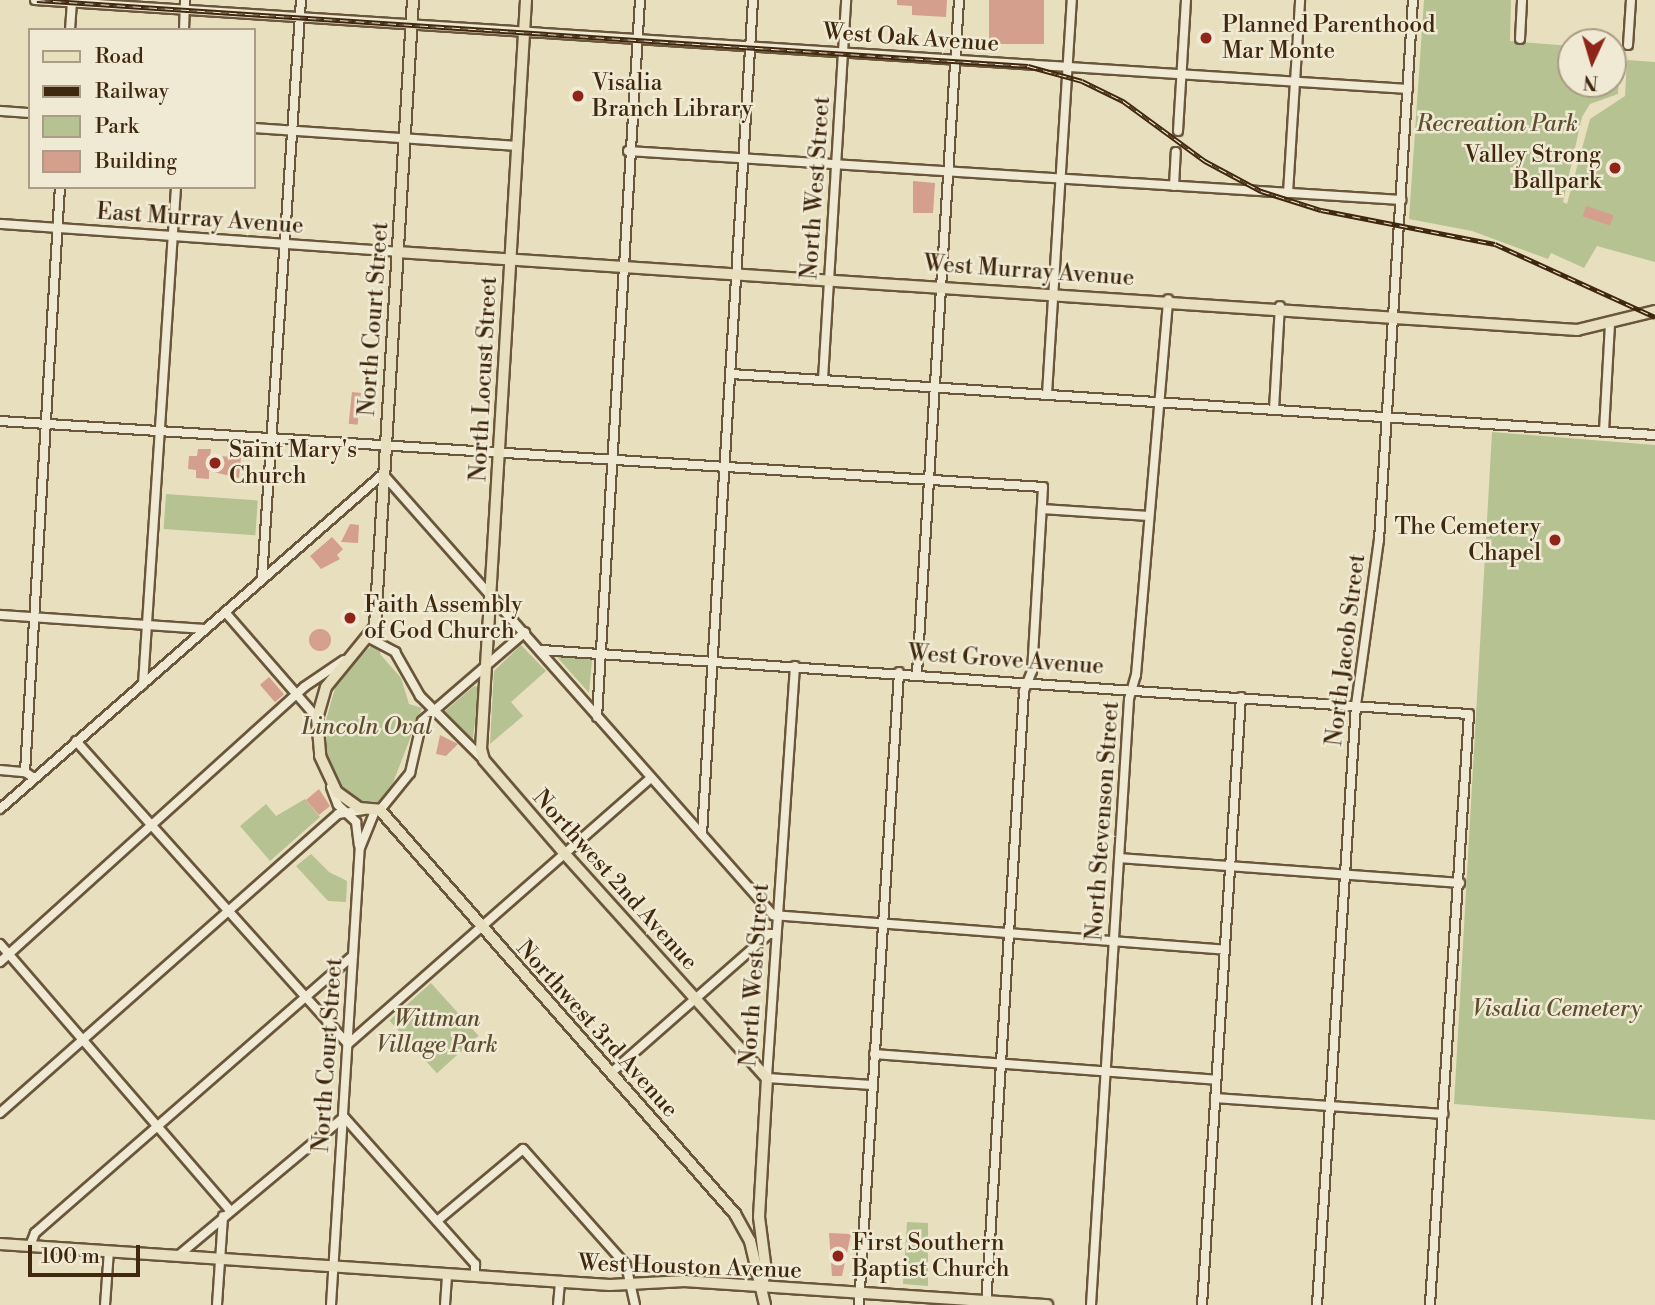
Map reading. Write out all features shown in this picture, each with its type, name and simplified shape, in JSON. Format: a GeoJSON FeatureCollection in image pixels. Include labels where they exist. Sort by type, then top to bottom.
{"type":"FeatureCollection","features":[{"type":"Feature","properties":{"kind":"main road","name":"North Court Street"},"geometry":{"type":"LineString","coordinates":[[369,638],[374,627],[413,0]]}},
{"type":"Feature","properties":{"kind":"main road","name":"North Locust Street"},"geometry":{"type":"LineString","coordinates":[[484,760],[490,589],[526,0]]}},
{"type":"Feature","properties":{"kind":"main road","name":"West Murray Avenue"},"geometry":{"type":"LineString","coordinates":[[397,251],[1280,306],[1577,330],[1610,325],[1655,311]]}},
{"type":"Feature","properties":{"kind":"main road"},"geometry":{"type":"LineString","coordinates":[[369,638],[344,660],[326,687],[317,718],[317,743],[328,779],[341,796],[373,810]]}},
{"type":"Feature","properties":{"kind":"main road","name":"Northwest 2nd Avenue"},"geometry":{"type":"LineString","coordinates":[[484,760],[565,854],[768,1077]]}},
{"type":"Feature","properties":{"kind":"main road","name":"Northwest 3rd Avenue"},"geometry":{"type":"LineString","coordinates":[[373,810],[612,1072],[741,1223],[761,1287]]}},
{"type":"Feature","properties":{"kind":"main road","name":"North West Street"},"geometry":{"type":"LineString","coordinates":[[761,1287],[766,1271],[759,1217],[768,1077]]}},
{"type":"Feature","properties":{"kind":"main road"},"geometry":{"type":"LineString","coordinates":[[741,1223],[751,1225],[759,1217]]}},
{"type":"Feature","properties":{"kind":"main road","name":"West Houston Avenue"},"geometry":{"type":"LineString","coordinates":[[0,1244],[560,1282],[761,1287],[1047,1305]]}},
{"type":"Feature","properties":{"kind":"main road"},"geometry":{"type":"LineString","coordinates":[[761,1287],[765,1305]]}},
{"type":"Feature","properties":{"kind":"street","name":"West Oak Avenue"},"geometry":{"type":"LineString","coordinates":[[35,0],[411,27],[1408,89]]}},
{"type":"Feature","properties":{"kind":"street"},"geometry":{"type":"LineString","coordinates":[[184,28],[185,0]]}},
{"type":"Feature","properties":{"kind":"street"},"geometry":{"type":"LineString","coordinates":[[262,578],[301,0]]}},
{"type":"Feature","properties":{"kind":"street"},"geometry":{"type":"LineString","coordinates":[[597,717],[628,152],[640,0]]}},
{"type":"Feature","properties":{"kind":"street"},"geometry":{"type":"LineString","coordinates":[[702,834],[753,0]]}},
{"type":"Feature","properties":{"kind":"street","name":"North West Street"},"geometry":{"type":"LineString","coordinates":[[823,379],[845,53],[846,0]]}},
{"type":"Feature","properties":{"kind":"street"},"geometry":{"type":"LineString","coordinates":[[917,673],[959,0]]}},
{"type":"Feature","properties":{"kind":"street"},"geometry":{"type":"LineString","coordinates":[[1047,394],[1072,0]]}},
{"type":"Feature","properties":{"kind":"street"},"geometry":{"type":"LineString","coordinates":[[1178,131],[1186,0]]}},
{"type":"Feature","properties":{"kind":"street"},"geometry":{"type":"LineString","coordinates":[[1288,193],[1300,0]]}},
{"type":"Feature","properties":{"kind":"street","name":"North Jacob Street"},"geometry":{"type":"LineString","coordinates":[[1318,1305],[1356,705],[1377,566],[1413,0]]}},
{"type":"Feature","properties":{"kind":"street"},"geometry":{"type":"LineString","coordinates":[[1520,39],[1522,0]]}},
{"type":"Feature","properties":{"kind":"street"},"geometry":{"type":"LineString","coordinates":[[1628,45],[1631,0]]}},
{"type":"Feature","properties":{"kind":"street"},"geometry":{"type":"LineString","coordinates":[[70,28],[72,1]]}},
{"type":"Feature","properties":{"kind":"street"},"geometry":{"type":"LineString","coordinates":[[0,111],[28,113]]}},
{"type":"Feature","properties":{"kind":"street"},"geometry":{"type":"LineString","coordinates":[[256,128],[517,146]]}},
{"type":"Feature","properties":{"kind":"street"},"geometry":{"type":"LineString","coordinates":[[628,152],[1401,200]]}},
{"type":"Feature","properties":{"kind":"street"},"geometry":{"type":"LineString","coordinates":[[1174,186],[1176,152]]}},
{"type":"Feature","properties":{"kind":"street"},"geometry":{"type":"LineString","coordinates":[[26,772],[60,189]]}},
{"type":"Feature","properties":{"kind":"street"},"geometry":{"type":"LineString","coordinates":[[143,684],[176,189]]}},
{"type":"Feature","properties":{"kind":"street","name":"East Murray Avenue"},"geometry":{"type":"LineString","coordinates":[[0,224],[397,251]]}},
{"type":"Feature","properties":{"kind":"street","name":"North Stevenson Street"},"geometry":{"type":"LineString","coordinates":[[1091,1305],[1119,858],[1168,299]]}},
{"type":"Feature","properties":{"kind":"street"},"geometry":{"type":"LineString","coordinates":[[1274,409],[1280,306]]}},
{"type":"Feature","properties":{"kind":"street"},"geometry":{"type":"LineString","coordinates":[[1604,431],[1610,325]]}},
{"type":"Feature","properties":{"kind":"street"},"geometry":{"type":"LineString","coordinates":[[731,373],[1655,435]]}},
{"type":"Feature","properties":{"kind":"street"},"geometry":{"type":"LineString","coordinates":[[0,421],[1043,487],[1008,933],[986,1303]]}},
{"type":"Feature","properties":{"kind":"street"},"geometry":{"type":"LineString","coordinates":[[0,809],[383,474],[490,589],[651,778],[778,915],[1225,950]]}},
{"type":"Feature","properties":{"kind":"street"},"geometry":{"type":"LineString","coordinates":[[1042,509],[1149,516]]}},
{"type":"Feature","properties":{"kind":"street"},"geometry":{"type":"LineString","coordinates":[[225,612],[317,718]]}},
{"type":"Feature","properties":{"kind":"street"},"geometry":{"type":"LineString","coordinates":[[0,615],[205,629]]}},
{"type":"Feature","properties":{"kind":"street"},"geometry":{"type":"LineString","coordinates":[[349,814],[373,810],[410,772],[419,726],[433,709],[525,632]]}},
{"type":"Feature","properties":{"kind":"street"},"geometry":{"type":"LineString","coordinates":[[369,638],[395,652],[433,709]]}},
{"type":"Feature","properties":{"kind":"street","name":"West Grove Avenue"},"geometry":{"type":"LineString","coordinates":[[541,650],[1134,687],[1469,714],[1460,883]]}},
{"type":"Feature","properties":{"kind":"street"},"geometry":{"type":"LineString","coordinates":[[0,962],[154,827],[323,672],[344,660]]}},
{"type":"Feature","properties":{"kind":"street","name":"North West Street"},"geometry":{"type":"LineString","coordinates":[[768,1077],[795,666]]}},
{"type":"Feature","properties":{"kind":"street"},"geometry":{"type":"LineString","coordinates":[[859,1305],[899,672]]}},
{"type":"Feature","properties":{"kind":"street"},"geometry":{"type":"LineString","coordinates":[[1202,1305],[1241,696]]}},
{"type":"Feature","properties":{"kind":"street","name":"Northwest 2nd Avenue"},"geometry":{"type":"LineString","coordinates":[[433,709],[484,760]]}},
{"type":"Feature","properties":{"kind":"street"},"geometry":{"type":"LineString","coordinates":[[76,741],[348,1044],[651,778]]}},
{"type":"Feature","properties":{"kind":"street"},"geometry":{"type":"LineString","coordinates":[[0,770],[26,772],[34,778]]}},
{"type":"Feature","properties":{"kind":"street"},"geometry":{"type":"LineString","coordinates":[[328,779],[338,809],[349,814],[356,822],[360,848]]}},
{"type":"Feature","properties":{"kind":"street"},"geometry":{"type":"LineString","coordinates":[[0,1113],[229,914],[338,809]]}},
{"type":"Feature","properties":{"kind":"street","name":"North Court Street"},"geometry":{"type":"LineString","coordinates":[[331,1305],[360,848],[373,810]]}},
{"type":"Feature","properties":{"kind":"street"},"geometry":{"type":"LineString","coordinates":[[1119,858],[1460,883],[1430,1305]]}},
{"type":"Feature","properties":{"kind":"street"},"geometry":{"type":"LineString","coordinates":[[612,1072],[769,934],[776,934]]}},
{"type":"Feature","properties":{"kind":"street"},"geometry":{"type":"LineString","coordinates":[[0,944],[159,1126],[227,1213],[217,1305]]}},
{"type":"Feature","properties":{"kind":"street"},"geometry":{"type":"LineString","coordinates":[[30,1246],[35,1233],[305,995],[353,956]]}},
{"type":"Feature","properties":{"kind":"street"},"geometry":{"type":"LineString","coordinates":[[874,1054],[1216,1080]]}},
{"type":"Feature","properties":{"kind":"street"},"geometry":{"type":"LineString","coordinates":[[768,1077],[872,1086]]}},
{"type":"Feature","properties":{"kind":"street"},"geometry":{"type":"LineString","coordinates":[[1215,1098],[1443,1115]]}},
{"type":"Feature","properties":{"kind":"street"},"geometry":{"type":"LineString","coordinates":[[178,1255],[344,1117],[474,1264],[475,1276]]}},
{"type":"Feature","properties":{"kind":"street"},"geometry":{"type":"LineString","coordinates":[[437,1221],[523,1149],[626,1265],[633,1284],[635,1305]]}},
{"type":"Feature","properties":{"kind":"street"},"geometry":{"type":"LineString","coordinates":[[105,1305],[109,1251]]}},
{"type":"Feature","properties":{"kind":"street"},"geometry":{"type":"LineString","coordinates":[[445,1305],[446,1274]]}},
{"type":"Feature","properties":{"kind":"street"},"geometry":{"type":"LineString","coordinates":[[558,1305],[560,1282]]}},
{"type":"Feature","properties":{"kind":"green space","name":"Recreation Park"},"geometry":{"type":"Polygon","coordinates":[[[1424,0],[1511,0],[1510,41],[1557,45],[1557,98],[1607,98],[1590,104],[1582,117],[1563,202],[1567,204],[1590,119],[1622,98],[1627,98],[1627,60],[1655,62],[1655,262],[1597,246],[1584,268],[1551,253],[1548,259],[1472,231],[1409,219],[1424,0]]]}},
{"type":"Feature","properties":{"kind":"green space","name":"Visalia Cemetery"},"geometry":{"type":"Polygon","coordinates":[[[1492,432],[1655,445],[1655,1120],[1454,1104],[1492,432]]]}},
{"type":"Feature","properties":{"kind":"green space"},"geometry":{"type":"Polygon","coordinates":[[[166,494],[258,500],[255,535],[164,529],[166,494]]]}},
{"type":"Feature","properties":{"kind":"green space","name":"Lincoln Oval"},"geometry":{"type":"Polygon","coordinates":[[[372,645],[382,646],[380,654],[401,678],[409,704],[422,708],[389,793],[373,806],[357,802],[340,788],[325,754],[323,730],[338,678],[372,645]]]}},
{"type":"Feature","properties":{"kind":"green space"},"geometry":{"type":"Polygon","coordinates":[[[521,645],[546,671],[511,702],[523,716],[490,744],[494,671],[521,645]]]}},
{"type":"Feature","properties":{"kind":"green space"},"geometry":{"type":"Polygon","coordinates":[[[560,653],[592,660],[589,693],[557,657],[560,653]]]}},
{"type":"Feature","properties":{"kind":"green space"},"geometry":{"type":"Polygon","coordinates":[[[474,686],[479,687],[472,746],[444,712],[474,686]]]}},
{"type":"Feature","properties":{"kind":"green space"},"geometry":{"type":"Polygon","coordinates":[[[305,799],[320,817],[270,861],[240,826],[266,804],[276,816],[305,799]]]}},
{"type":"Feature","properties":{"kind":"green space"},"geometry":{"type":"Polygon","coordinates":[[[311,854],[329,872],[347,881],[346,902],[328,901],[296,866],[311,854]]]}},
{"type":"Feature","properties":{"kind":"green space","name":"Wittman Village Park"},"geometry":{"type":"Polygon","coordinates":[[[431,983],[479,1036],[437,1073],[389,1020],[431,983]]]}},
{"type":"Feature","properties":{"kind":"green space"},"geometry":{"type":"Polygon","coordinates":[[[907,1222],[928,1223],[928,1286],[903,1284],[907,1222]]]}},
{"type":"Feature","properties":{"kind":"building"},"geometry":{"type":"Polygon","coordinates":[[[897,0],[947,0],[946,17],[912,15],[912,6],[897,5],[897,0]]]}},
{"type":"Feature","properties":{"kind":"building"},"geometry":{"type":"Polygon","coordinates":[[[989,0],[1044,0],[1044,44],[989,44],[989,0]]]}},
{"type":"Feature","properties":{"kind":"building"},"geometry":{"type":"Polygon","coordinates":[[[913,181],[935,183],[933,213],[913,213],[913,181]]]}},
{"type":"Feature","properties":{"kind":"building"},"geometry":{"type":"Polygon","coordinates":[[[1586,206],[1614,215],[1610,225],[1583,216],[1586,206]]]}},
{"type":"Feature","properties":{"kind":"building"},"geometry":{"type":"Polygon","coordinates":[[[352,392],[361,393],[358,425],[349,424],[352,392]]]}},
{"type":"Feature","properties":{"kind":"building","name":"Saint Mary's Church"},"geometry":{"type":"Polygon","coordinates":[[[198,449],[211,449],[210,456],[241,457],[239,478],[209,471],[209,479],[196,478],[196,470],[188,469],[189,456],[197,456],[198,449]]]}},
{"type":"Feature","properties":{"kind":"building"},"geometry":{"type":"Polygon","coordinates":[[[350,524],[359,525],[358,543],[341,542],[350,524]]]}},
{"type":"Feature","properties":{"kind":"building"},"geometry":{"type":"Polygon","coordinates":[[[332,537],[343,549],[337,555],[340,559],[321,569],[310,556],[332,537]]]}},
{"type":"Feature","properties":{"kind":"building"},"geometry":{"type":"Polygon","coordinates":[[[320,629],[328,632],[331,640],[328,648],[320,651],[312,648],[309,640],[312,632],[320,629]]]}},
{"type":"Feature","properties":{"kind":"building"},"geometry":{"type":"Polygon","coordinates":[[[269,677],[284,694],[275,702],[260,685],[269,677]]]}},
{"type":"Feature","properties":{"kind":"building"},"geometry":{"type":"Polygon","coordinates":[[[440,735],[458,744],[446,756],[436,754],[440,735]]]}},
{"type":"Feature","properties":{"kind":"building"},"geometry":{"type":"Polygon","coordinates":[[[319,789],[330,806],[319,815],[306,800],[319,789]]]}},
{"type":"Feature","properties":{"kind":"building","name":"First Southern Baptist Church"},"geometry":{"type":"Polygon","coordinates":[[[829,1233],[851,1234],[842,1276],[832,1276],[829,1233]]]}},
{"type":"Feature","properties":{"kind":"railway"},"geometry":{"type":"LineString","coordinates":[[37,0],[1028,66],[1082,81],[1123,101],[1205,161],[1261,191],[1321,210],[1495,244],[1655,317]]}},
{"type":"Feature","properties":{"kind":"place","name":"Planned Parenthood Mar Monte"},"geometry":{"type":"Point","coordinates":[1206,38]}},
{"type":"Feature","properties":{"kind":"place","name":"Visalia Branch Library"},"geometry":{"type":"Point","coordinates":[578,96]}},
{"type":"Feature","properties":{"kind":"place","name":"Valley Strong Ballpark"},"geometry":{"type":"Point","coordinates":[1615,168]}},
{"type":"Feature","properties":{"kind":"place","name":"Saint Mary's Church"},"geometry":{"type":"Point","coordinates":[215,463]}},
{"type":"Feature","properties":{"kind":"place","name":"The Cemetery Chapel"},"geometry":{"type":"Point","coordinates":[1555,540]}},
{"type":"Feature","properties":{"kind":"place","name":"Faith Assembly of God Church"},"geometry":{"type":"Point","coordinates":[350,618]}},
{"type":"Feature","properties":{"kind":"place","name":"First Southern Baptist Church"},"geometry":{"type":"Point","coordinates":[838,1256]}}]}
